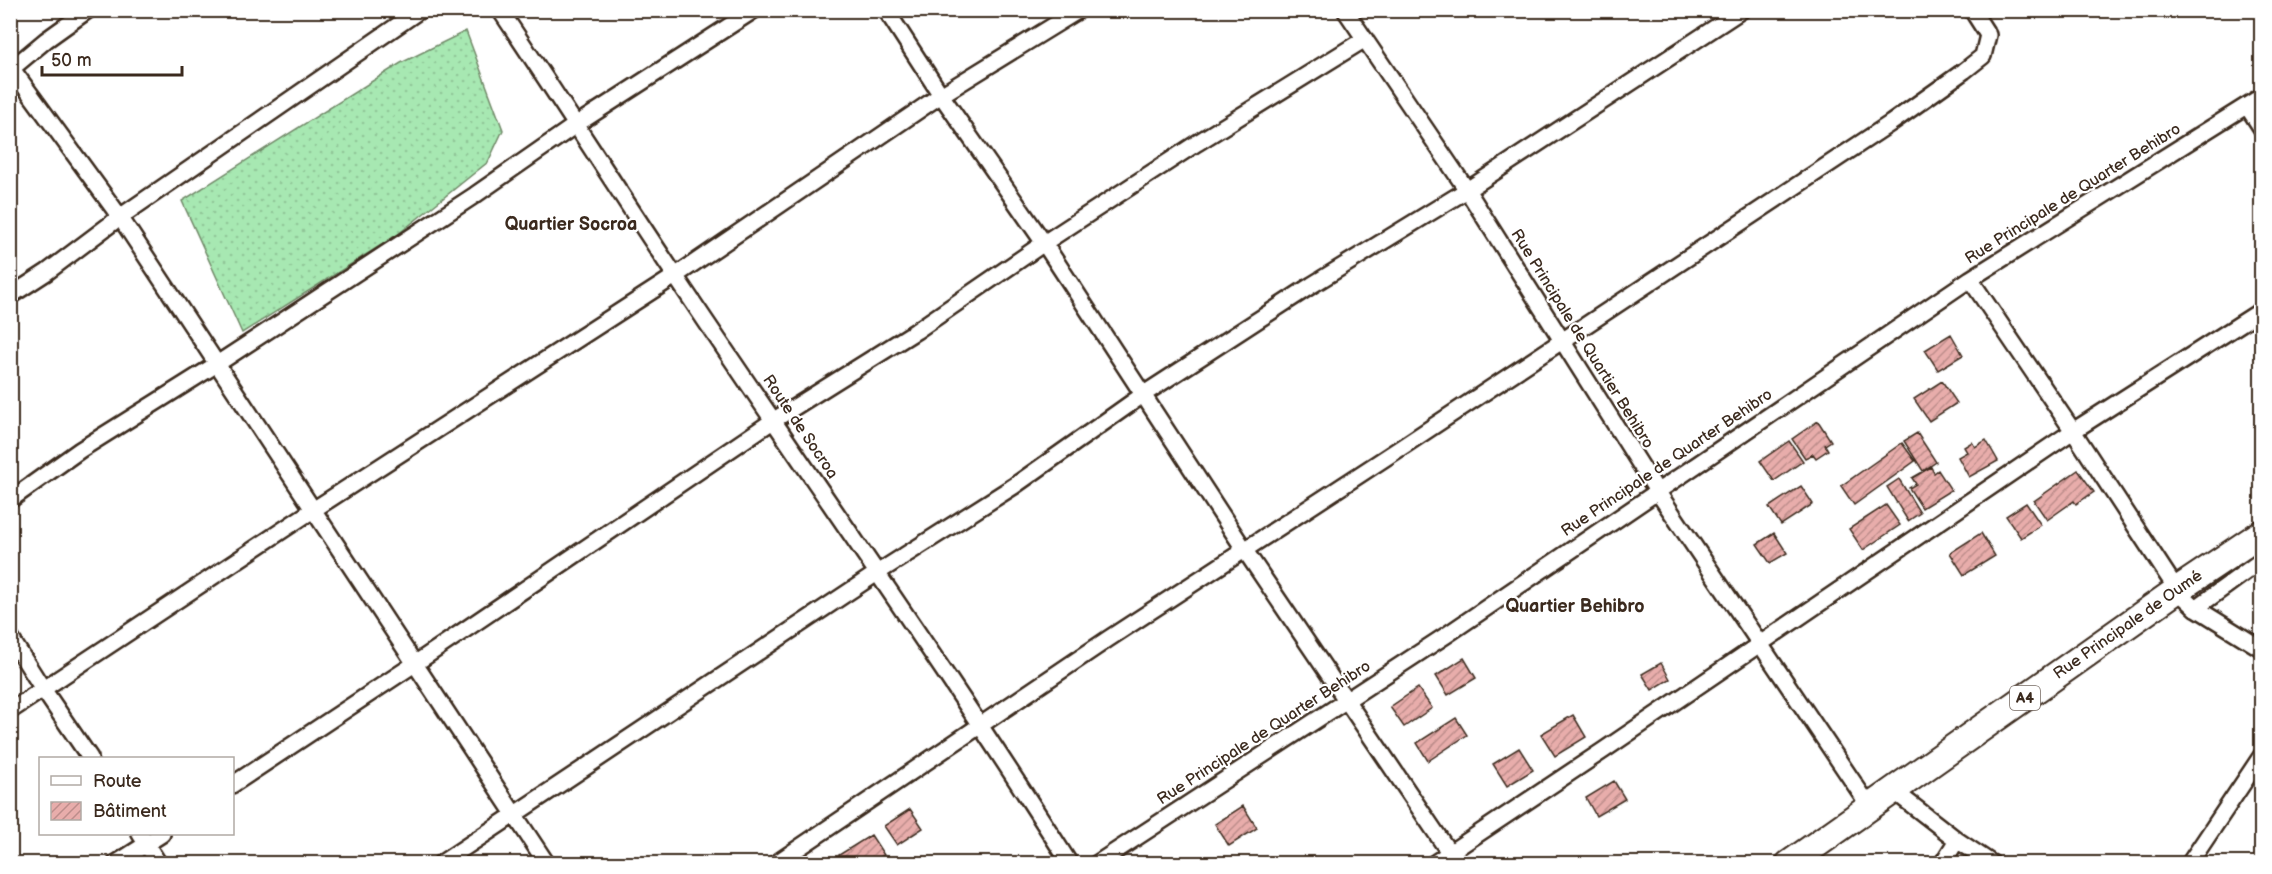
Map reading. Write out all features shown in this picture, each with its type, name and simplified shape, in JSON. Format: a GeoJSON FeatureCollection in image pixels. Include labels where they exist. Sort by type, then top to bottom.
{"type":"FeatureCollection","features":[{"type":"Feature","properties":{"kind":"main road","name":"Rue Principale de Oumé"},"geometry":{"type":"LineString","coordinates":[[1789,864],[2177,590],[2262,533]]}},
{"type":"Feature","properties":{"kind":"street"},"geometry":{"type":"LineString","coordinates":[[88,10],[46,40],[11,70],[120,217],[547,864]]}},
{"type":"Feature","properties":{"kind":"street"},"geometry":{"type":"LineString","coordinates":[[10,296],[47,272],[120,217],[420,10]]}},
{"type":"Feature","properties":{"kind":"street","name":"Route de Socroa"},"geometry":{"type":"LineString","coordinates":[[500,10],[675,276],[877,573],[1070,864]]}},
{"type":"Feature","properties":{"kind":"street"},"geometry":{"type":"LineString","coordinates":[[10,500],[80,450],[217,364],[476,195],[577,124],[754,10]]}},
{"type":"Feature","properties":{"kind":"street"},"geometry":{"type":"LineString","coordinates":[[886,10],[941,95],[1044,243],[1244,549],[1454,858]]}},
{"type":"Feature","properties":{"kind":"street"},"geometry":{"type":"LineString","coordinates":[[10,711],[313,510],[675,276],[941,95],[1079,10]]}},
{"type":"Feature","properties":{"kind":"street","name":"Rue Principale de Quartier Behibro"},"geometry":{"type":"LineString","coordinates":[[1345,10],[1467,190],[1657,491],[1870,807]]}},
{"type":"Feature","properties":{"kind":"street"},"geometry":{"type":"LineString","coordinates":[[440,864],[513,813],[877,573],[1014,486],[1144,394],[1312,285],[1467,190],[1742,10]]}},
{"type":"Feature","properties":{"kind":"street"},"geometry":{"type":"LineString","coordinates":[[775,864],[1244,549],[1891,123],[1964,71],[1983,56],[1988,35],[1972,10]]}},
{"type":"Feature","properties":{"kind":"street"},"geometry":{"type":"LineString","coordinates":[[234,784],[774,420],[916,331],[1044,243],[1197,143],[1365,39]]}},
{"type":"Feature","properties":{"kind":"street","name":"Rue Principale de Quarter Behibro"},"geometry":{"type":"LineString","coordinates":[[1096,864],[1348,700],[1970,279],[2262,96]]}},
{"type":"Feature","properties":{"kind":"street"},"geometry":{"type":"LineString","coordinates":[[2247,106],[2262,129]]}},
{"type":"Feature","properties":{"kind":"street"},"geometry":{"type":"LineString","coordinates":[[1970,279],[2177,590],[2196,608],[2262,649]]}},
{"type":"Feature","properties":{"kind":"street"},"geometry":{"type":"LineString","coordinates":[[1433,864],[1454,858],[2073,431],[2262,310]]}},
{"type":"Feature","properties":{"kind":"street"},"geometry":{"type":"LineString","coordinates":[[2196,608],[2262,560]]}},
{"type":"Feature","properties":{"kind":"street"},"geometry":{"type":"LineString","coordinates":[[10,637],[89,757]]}},
{"type":"Feature","properties":{"kind":"street"},"geometry":{"type":"LineString","coordinates":[[2189,864],[2262,755]]}},
{"type":"Feature","properties":{"kind":"street"},"geometry":{"type":"LineString","coordinates":[[1893,791],[1957,840],[1993,864]]}},
{"type":"Feature","properties":{"kind":"street"},"geometry":{"type":"LineString","coordinates":[[115,864],[143,839],[158,835]]}},
{"type":"Feature","properties":{"kind":"street"},"geometry":{"type":"LineString","coordinates":[[143,839],[159,864]]}},
{"type":"Feature","properties":{"kind":"street"},"geometry":{"type":"LineString","coordinates":[[1942,864],[1957,840]]}},
{"type":"Feature","properties":{"kind":"green space"},"geometry":{"type":"Polygon","coordinates":[[[466,31],[503,130],[488,162],[397,235],[242,333],[182,201],[401,63],[466,31]]]}},
{"type":"Feature","properties":{"kind":"building"},"geometry":{"type":"Polygon","coordinates":[[[1951,334],[1963,355],[1938,370],[1925,350],[1951,334]]]}},
{"type":"Feature","properties":{"kind":"building"},"geometry":{"type":"Polygon","coordinates":[[[1942,381],[1957,403],[1929,421],[1914,399],[1942,381]]]}},
{"type":"Feature","properties":{"kind":"building"},"geometry":{"type":"Polygon","coordinates":[[[1818,421],[1831,441],[1825,445],[1828,450],[1816,458],[1813,454],[1805,458],[1792,439],[1818,421]]]}},
{"type":"Feature","properties":{"kind":"building"},"geometry":{"type":"Polygon","coordinates":[[[1917,433],[1936,462],[1923,471],[1904,441],[1917,433]]]}},
{"type":"Feature","properties":{"kind":"building"},"geometry":{"type":"Polygon","coordinates":[[[1986,440],[1998,461],[1969,477],[1958,457],[1967,452],[1964,447],[1972,442],[1975,447],[1986,440]]]}},
{"type":"Feature","properties":{"kind":"building"},"geometry":{"type":"Polygon","coordinates":[[[1789,441],[1803,461],[1774,481],[1760,461],[1789,441]]]}},
{"type":"Feature","properties":{"kind":"building"},"geometry":{"type":"Polygon","coordinates":[[[1902,443],[1915,461],[1854,505],[1841,486],[1902,443]]]}},
{"type":"Feature","properties":{"kind":"building"},"geometry":{"type":"Polygon","coordinates":[[[1931,467],[1934,473],[1938,470],[1951,490],[1922,508],[1909,488],[1916,484],[1912,478],[1931,467]]]}},
{"type":"Feature","properties":{"kind":"building"},"geometry":{"type":"Polygon","coordinates":[[[2078,470],[2094,492],[2076,504],[2074,501],[2047,520],[2034,501],[2078,470]]]}},
{"type":"Feature","properties":{"kind":"building"},"geometry":{"type":"Polygon","coordinates":[[[1899,479],[1920,513],[1908,521],[1887,487],[1899,479]]]}},
{"type":"Feature","properties":{"kind":"building"},"geometry":{"type":"Polygon","coordinates":[[[1801,486],[1813,504],[1781,525],[1769,507],[1801,486]]]}},
{"type":"Feature","properties":{"kind":"building"},"geometry":{"type":"Polygon","coordinates":[[[2026,503],[2041,525],[2021,538],[2006,516],[2026,503]]]}},
{"type":"Feature","properties":{"kind":"building"},"geometry":{"type":"Polygon","coordinates":[[[1886,505],[1900,525],[1863,550],[1849,529],[1886,505]]]}},
{"type":"Feature","properties":{"kind":"building"},"geometry":{"type":"Polygon","coordinates":[[[1774,533],[1787,553],[1770,563],[1757,544],[1774,533]]]}},
{"type":"Feature","properties":{"kind":"building"},"geometry":{"type":"Polygon","coordinates":[[[1981,533],[1995,556],[1964,575],[1950,553],[1981,533]]]}},
{"type":"Feature","properties":{"kind":"building"},"geometry":{"type":"Polygon","coordinates":[[[1464,658],[1476,678],[1448,695],[1436,676],[1464,658]]]}},
{"type":"Feature","properties":{"kind":"building"},"geometry":{"type":"Polygon","coordinates":[[[1661,663],[1670,679],[1652,690],[1642,674],[1661,663]]]}},
{"type":"Feature","properties":{"kind":"building"},"geometry":{"type":"Polygon","coordinates":[[[1418,688],[1432,708],[1404,727],[1390,707],[1418,688]]]}},
{"type":"Feature","properties":{"kind":"building"},"geometry":{"type":"Polygon","coordinates":[[[1573,715],[1586,737],[1555,756],[1541,734],[1573,715]]]}},
{"type":"Feature","properties":{"kind":"building"},"geometry":{"type":"Polygon","coordinates":[[[1456,718],[1467,735],[1428,761],[1417,743],[1456,718]]]}},
{"type":"Feature","properties":{"kind":"building"},"geometry":{"type":"Polygon","coordinates":[[[1519,748],[1533,770],[1507,786],[1493,764],[1519,748]]]}},
{"type":"Feature","properties":{"kind":"building"},"geometry":{"type":"Polygon","coordinates":[[[1614,781],[1625,799],[1596,816],[1586,798],[1614,781]]]}},
{"type":"Feature","properties":{"kind":"building"},"geometry":{"type":"Polygon","coordinates":[[[1243,806],[1257,828],[1229,846],[1215,824],[1243,806]]]}},
{"type":"Feature","properties":{"kind":"building"},"geometry":{"type":"Polygon","coordinates":[[[910,809],[923,828],[897,845],[884,826],[910,809]]]}},
{"type":"Feature","properties":{"kind":"building"},"geometry":{"type":"Polygon","coordinates":[[[871,835],[884,855],[871,864],[844,864],[839,855],[871,835]]]}},
{"type":"Feature","properties":{"kind":"district","name":"Quartier Socroa"},"geometry":{"type":"Point","coordinates":[571,224]}},
{"type":"Feature","properties":{"kind":"district","name":"Quartier Behibro"},"geometry":{"type":"Point","coordinates":[1575,606]}}]}
